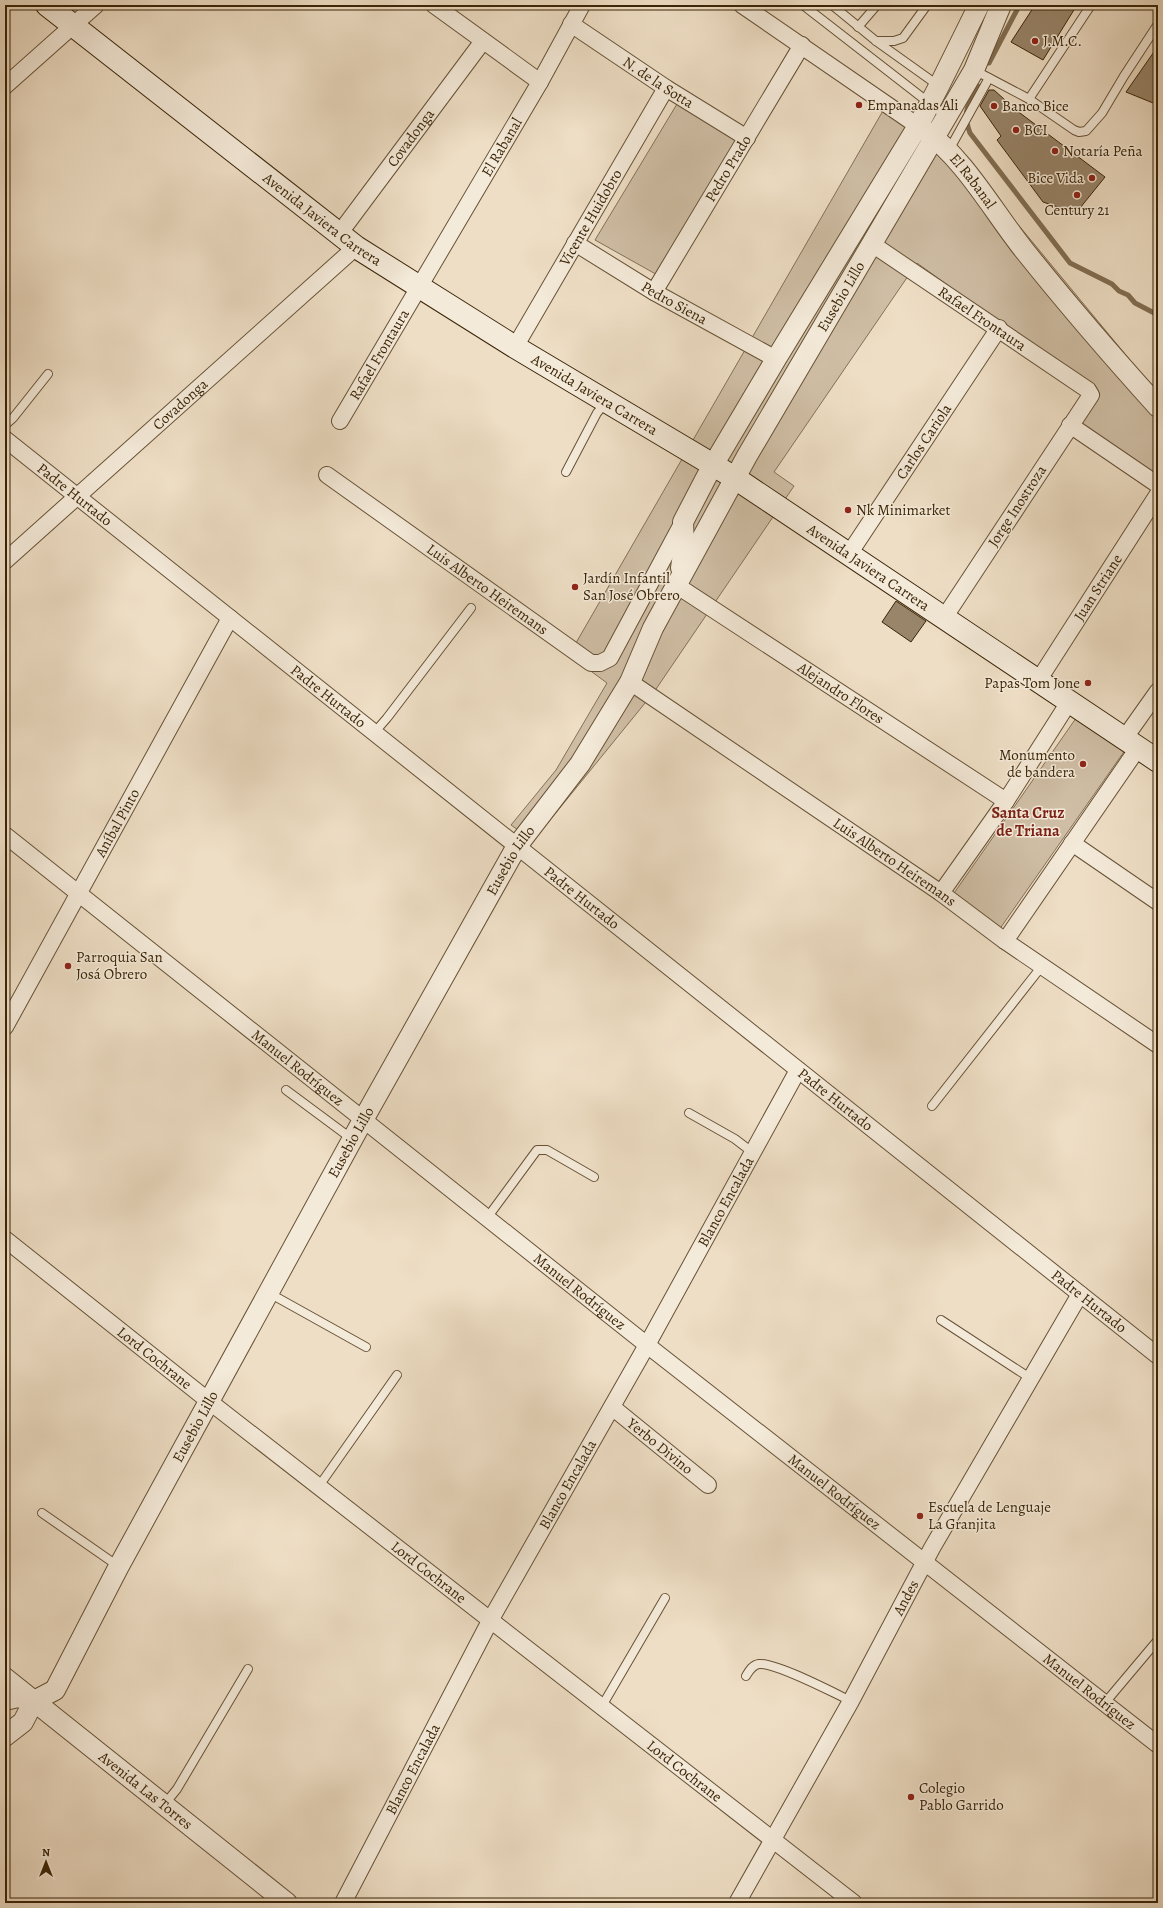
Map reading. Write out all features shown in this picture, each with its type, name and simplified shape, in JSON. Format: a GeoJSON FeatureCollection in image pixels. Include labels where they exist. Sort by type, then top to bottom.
{"type":"FeatureCollection","features":[{"type":"Feature","properties":{"kind":"main road","name":"Avenida Javiera Carrera"},"geometry":{"type":"LineString","coordinates":[[47,5],[356,247],[419,289],[712,466],[735,478],[1158,761]]}},
{"type":"Feature","properties":{"kind":"street"},"geometry":{"type":"LineString","coordinates":[[5,86],[96,5]]}},
{"type":"Feature","properties":{"kind":"street"},"geometry":{"type":"LineString","coordinates":[[434,5],[540,82]]}},
{"type":"Feature","properties":{"kind":"street","name":"El Rabanal"},"geometry":{"type":"LineString","coordinates":[[419,289],[540,82],[582,5]]}},
{"type":"Feature","properties":{"kind":"street","name":"El Rabanal"},"geometry":{"type":"LineString","coordinates":[[742,5],[926,131],[949,150],[1024,249],[1126,372],[1158,407]]}},
{"type":"Feature","properties":{"kind":"street","name":"Eusebio Lillo"},"geometry":{"type":"LineString","coordinates":[[34,1701],[55,1690],[119,1566],[352,1140],[517,846],[580,764],[630,682],[653,628],[735,478],[872,244],[926,131],[930,104],[979,5]]}},
{"type":"Feature","properties":{"kind":"street","name":"Eusebio Lillo"},"geometry":{"type":"LineString","coordinates":[[634,614],[684,522],[712,466],[776,358],[926,131],[946,116],[982,74],[1001,5]]}},
{"type":"Feature","properties":{"kind":"street","name":"N. de la Sotta"},"geometry":{"type":"LineString","coordinates":[[571,24],[666,88],[747,138]]}},
{"type":"Feature","properties":{"kind":"street","name":"Covadonga"},"geometry":{"type":"LineString","coordinates":[[339,234],[483,41]]}},
{"type":"Feature","properties":{"kind":"street","name":"Pedro Prado"},"geometry":{"type":"LineString","coordinates":[[654,292],[802,45]]}},
{"type":"Feature","properties":{"kind":"street","name":"Vicente Huidobro"},"geometry":{"type":"LineString","coordinates":[[515,347],[666,88]]}},
{"type":"Feature","properties":{"kind":"street","name":"Pedro Siena"},"geometry":{"type":"LineString","coordinates":[[575,243],[654,292],[776,358]]}},
{"type":"Feature","properties":{"kind":"street","name":"Rafael Frontaura"},"geometry":{"type":"LineString","coordinates":[[872,244],[999,328],[1088,390],[1091,395]]}},
{"type":"Feature","properties":{"kind":"street","name":"Covadonga"},"geometry":{"type":"LineString","coordinates":[[5,561],[356,247]]}},
{"type":"Feature","properties":{"kind":"street","name":"Rafael Frontaura"},"geometry":{"type":"LineString","coordinates":[[340,421],[419,289]]}},
{"type":"Feature","properties":{"kind":"street","name":"Carlos Cariola"},"geometry":{"type":"LineString","coordinates":[[849,554],[999,328]]}},
{"type":"Feature","properties":{"kind":"street","name":"Jorge Inostroza"},"geometry":{"type":"LineString","coordinates":[[944,618],[1091,395]]}},
{"type":"Feature","properties":{"kind":"street"},"geometry":{"type":"LineString","coordinates":[[1070,425],[1158,485]]}},
{"type":"Feature","properties":{"kind":"street","name":"Padre Hurtado"},"geometry":{"type":"LineString","coordinates":[[5,439],[1158,1356]]}},
{"type":"Feature","properties":{"kind":"street","name":"Luis Alberto Heiremans"},"geometry":{"type":"LineString","coordinates":[[327,475],[591,663],[600,663],[610,658],[634,614]]}},
{"type":"Feature","properties":{"kind":"street","name":"Juan Striane"},"geometry":{"type":"LineString","coordinates":[[1038,681],[1158,494]]}},
{"type":"Feature","properties":{"kind":"street","name":"Eusebio Lillo"},"geometry":{"type":"LineString","coordinates":[[676,585],[683,562],[684,522]]}},
{"type":"Feature","properties":{"kind":"street","name":"Alejandro Flores"},"geometry":{"type":"LineString","coordinates":[[676,585],[1006,801]]}},
{"type":"Feature","properties":{"kind":"street"},"geometry":{"type":"LineString","coordinates":[[634,614],[653,628]]}},
{"type":"Feature","properties":{"kind":"street","name":"Aníbal Pinto"},"geometry":{"type":"LineString","coordinates":[[5,1027],[230,618]]}},
{"type":"Feature","properties":{"kind":"street","name":"Luis Alberto Heiremans"},"geometry":{"type":"LineString","coordinates":[[630,682],[941,893],[1005,941],[1158,1045]]}},
{"type":"Feature","properties":{"kind":"street"},"geometry":{"type":"LineString","coordinates":[[1005,941],[1072,843],[1131,743],[1158,691]]}},
{"type":"Feature","properties":{"kind":"street"},"geometry":{"type":"LineString","coordinates":[[941,893],[1006,801],[1070,702]]}},
{"type":"Feature","properties":{"kind":"street","name":"Manuel Rodríguez"},"geometry":{"type":"LineString","coordinates":[[5,835],[647,1345],[1104,1704],[1156,1741]]}},
{"type":"Feature","properties":{"kind":"street"},"geometry":{"type":"LineString","coordinates":[[1072,843],[1158,902]]}},
{"type":"Feature","properties":{"kind":"street","name":"Blanco Encalada"},"geometry":{"type":"LineString","coordinates":[[343,1903],[491,1619],[647,1345],[798,1070]]}},
{"type":"Feature","properties":{"kind":"street","name":"Lord Cochrane"},"geometry":{"type":"LineString","coordinates":[[5,1239],[210,1402],[491,1619],[854,1903]]}},
{"type":"Feature","properties":{"kind":"street","name":"Andes"},"geometry":{"type":"LineString","coordinates":[[737,1903],[851,1701],[924,1563],[1080,1294]]}},
{"type":"Feature","properties":{"kind":"street","name":"Yerbo Divino"},"geometry":{"type":"LineString","coordinates":[[612,1407],[708,1485]]}},
{"type":"Feature","properties":{"kind":"street","name":"Avenida Las Torres"},"geometry":{"type":"LineString","coordinates":[[5,1678],[287,1903]]}},
{"type":"Feature","properties":{"kind":"street"},"geometry":{"type":"LineString","coordinates":[[5,1700],[18,1697],[34,1701],[30,1713],[23,1722],[5,1736]]}},
{"type":"Feature","properties":{"kind":"lane"},"geometry":{"type":"LineString","coordinates":[[803,5],[946,116]]}},
{"type":"Feature","properties":{"kind":"lane"},"geometry":{"type":"LineString","coordinates":[[832,5],[876,41],[940,86]]}},
{"type":"Feature","properties":{"kind":"lane"},"geometry":{"type":"LineString","coordinates":[[858,27],[877,5]]}},
{"type":"Feature","properties":{"kind":"lane"},"geometry":{"type":"LineString","coordinates":[[876,41],[894,41],[903,38],[927,5]]}},
{"type":"Feature","properties":{"kind":"lane"},"geometry":{"type":"LineString","coordinates":[[1030,99],[1091,5]]}},
{"type":"Feature","properties":{"kind":"lane"},"geometry":{"type":"LineString","coordinates":[[949,150],[982,74],[1030,99],[1074,130],[1079,132],[1086,130],[1106,108],[1124,76],[1158,24]]}},
{"type":"Feature","properties":{"kind":"lane"},"geometry":{"type":"LineString","coordinates":[[5,425],[13,418],[48,374]]}},
{"type":"Feature","properties":{"kind":"lane"},"geometry":{"type":"LineString","coordinates":[[566,472],[597,413],[606,401]]}},
{"type":"Feature","properties":{"kind":"lane"},"geometry":{"type":"LineString","coordinates":[[374,732],[387,718],[471,608]]}},
{"type":"Feature","properties":{"kind":"lane"},"geometry":{"type":"LineString","coordinates":[[932,1106],[1042,966]]}},
{"type":"Feature","properties":{"kind":"lane"},"geometry":{"type":"LineString","coordinates":[[286,1090],[352,1140]]}},
{"type":"Feature","properties":{"kind":"lane"},"geometry":{"type":"LineString","coordinates":[[689,1114],[735,1139],[752,1152]]}},
{"type":"Feature","properties":{"kind":"lane"},"geometry":{"type":"LineString","coordinates":[[487,1218],[537,1150],[547,1150],[594,1177]]}},
{"type":"Feature","properties":{"kind":"lane"},"geometry":{"type":"LineString","coordinates":[[269,1293],[366,1347]]}},
{"type":"Feature","properties":{"kind":"lane"},"geometry":{"type":"LineString","coordinates":[[941,1320],[1030,1378]]}},
{"type":"Feature","properties":{"kind":"lane"},"geometry":{"type":"LineString","coordinates":[[319,1486],[397,1375]]}},
{"type":"Feature","properties":{"kind":"lane"},"geometry":{"type":"LineString","coordinates":[[42,1513],[119,1566]]}},
{"type":"Feature","properties":{"kind":"lane"},"geometry":{"type":"LineString","coordinates":[[602,1706],[665,1598]]}},
{"type":"Feature","properties":{"kind":"lane"},"geometry":{"type":"LineString","coordinates":[[1104,1704],[1158,1641]]}},
{"type":"Feature","properties":{"kind":"lane"},"geometry":{"type":"LineString","coordinates":[[746,1676],[752,1667],[760,1664],[809,1680],[851,1701]]}},
{"type":"Feature","properties":{"kind":"lane"},"geometry":{"type":"LineString","coordinates":[[164,1806],[177,1789],[248,1669]]}},
{"type":"Feature","properties":{"kind":"shaded area"},"geometry":{"type":"Polygon","coordinates":[[[888,102],[949,141],[1158,394],[1158,479],[1076,423],[1096,392],[917,263],[774,472],[794,486],[654,692],[533,841],[511,825],[556,770],[607,683],[569,655],[888,102]]]}},
{"type":"Feature","properties":{"kind":"shaded area"},"geometry":{"type":"Polygon","coordinates":[[[677,104],[741,141],[661,277],[595,240],[677,104]]]}},
{"type":"Feature","properties":{"kind":"shaded area"},"geometry":{"type":"Polygon","coordinates":[[[1081,711],[1128,746],[999,930],[952,896],[1081,711]]]}},
{"type":"Feature","properties":{"kind":"building"},"geometry":{"type":"Polygon","coordinates":[[[1035,5],[1077,5],[1043,60],[1011,42],[1035,5]]]}},
{"type":"Feature","properties":{"kind":"building"},"geometry":{"type":"Polygon","coordinates":[[[1158,46],[1158,105],[1126,92],[1158,46]]]}},
{"type":"Feature","properties":{"kind":"building"},"geometry":{"type":"Polygon","coordinates":[[[989,90],[994,90],[1016,110],[1105,177],[1076,213],[1043,202],[997,140],[1001,136],[980,106],[989,90]]]}},
{"type":"Feature","properties":{"kind":"building"},"geometry":{"type":"Polygon","coordinates":[[[896,601],[926,621],[911,642],[882,622],[896,601]]]}},
{"type":"Feature","properties":{"kind":"waterway"},"geometry":{"type":"LineString","coordinates":[[989,63],[1018,8]]}},
{"type":"Feature","properties":{"kind":"waterway"},"geometry":{"type":"LineString","coordinates":[[978,86],[971,98],[966,114],[970,133],[1070,263],[1112,284],[1119,291],[1128,295],[1135,303],[1158,315]]}},
{"type":"Feature","properties":{"kind":"place","name":"J.M.C."},"geometry":{"type":"Point","coordinates":[1035,41]}},
{"type":"Feature","properties":{"kind":"place","name":"Empanadas Ali"},"geometry":{"type":"Point","coordinates":[859,105]}},
{"type":"Feature","properties":{"kind":"place","name":"Banco Bice"},"geometry":{"type":"Point","coordinates":[994,106]}},
{"type":"Feature","properties":{"kind":"place","name":"BCI"},"geometry":{"type":"Point","coordinates":[1016,130]}},
{"type":"Feature","properties":{"kind":"place","name":"Notaría Peña"},"geometry":{"type":"Point","coordinates":[1055,151]}},
{"type":"Feature","properties":{"kind":"place","name":"Bice Vida"},"geometry":{"type":"Point","coordinates":[1092,178]}},
{"type":"Feature","properties":{"kind":"place","name":"Century 21"},"geometry":{"type":"Point","coordinates":[1077,195]}},
{"type":"Feature","properties":{"kind":"place","name":"Nk Minimarket"},"geometry":{"type":"Point","coordinates":[848,510]}},
{"type":"Feature","properties":{"kind":"place","name":"Jardín Infantil San José Obrero"},"geometry":{"type":"Point","coordinates":[575,587]}},
{"type":"Feature","properties":{"kind":"place","name":"Papas Tom Jone"},"geometry":{"type":"Point","coordinates":[1088,683]}},
{"type":"Feature","properties":{"kind":"place","name":"Monumento de bandera"},"geometry":{"type":"Point","coordinates":[1083,764]}},
{"type":"Feature","properties":{"kind":"place","name":"Parroquia San Josá Obrero"},"geometry":{"type":"Point","coordinates":[68,966]}},
{"type":"Feature","properties":{"kind":"place","name":"Escuela de Lenguaje La Granjita"},"geometry":{"type":"Point","coordinates":[920,1516]}},
{"type":"Feature","properties":{"kind":"place","name":"Colegio Pablo Garrido"},"geometry":{"type":"Point","coordinates":[911,1797]}},
{"type":"Feature","properties":{"kind":"district","name":"Santa Cruz de Triana"},"geometry":{"type":"Point","coordinates":[1028,821]}}]}
